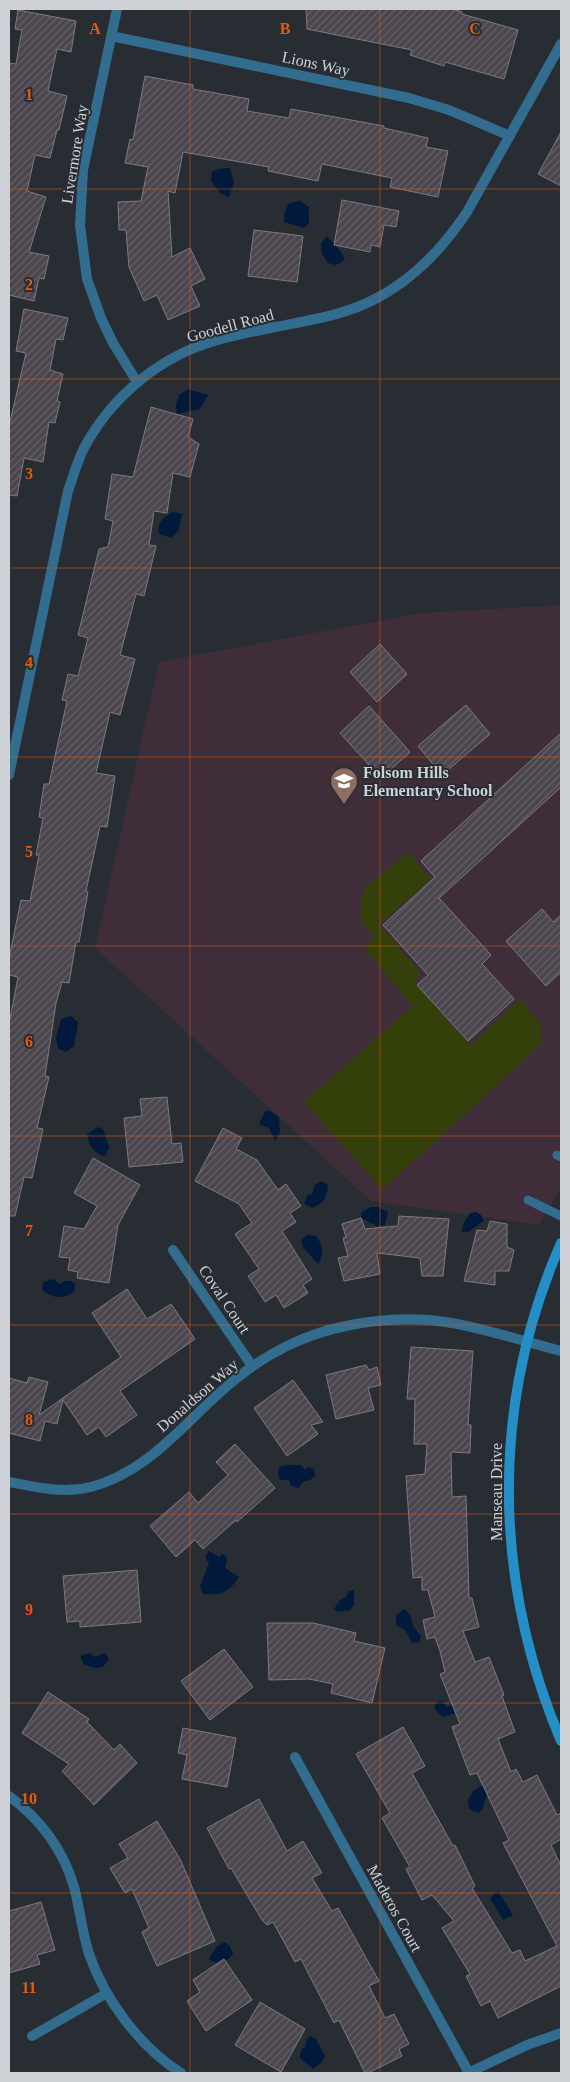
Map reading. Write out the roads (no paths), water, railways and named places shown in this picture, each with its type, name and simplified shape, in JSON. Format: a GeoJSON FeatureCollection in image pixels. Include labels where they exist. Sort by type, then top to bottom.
{"type":"FeatureCollection","features":[{"type":"Feature","properties":{"kind":"street","name":"Livermore Way"},"geometry":{"type":"LineString","coordinates":[[116,9],[83,170],[80,225],[87,279],[101,318],[113,343],[137,382]]}},
{"type":"Feature","properties":{"kind":"street","name":"Lions Way"},"geometry":{"type":"LineString","coordinates":[[111,36],[409,98],[448,110],[510,136]]}},
{"type":"Feature","properties":{"kind":"street","name":"Goodell Road"},"geometry":{"type":"LineString","coordinates":[[9,775],[68,491],[84,448],[100,423],[119,399],[137,382],[176,356],[204,344],[348,311],[404,282],[428,262],[449,239],[467,212],[561,44]]}},
{"type":"Feature","properties":{"kind":"street","name":"Manseau Drive"},"geometry":{"type":"LineString","coordinates":[[561,1244],[550,1271],[527,1342],[511,1427],[508,1469],[509,1533],[517,1597],[526,1638],[544,1700],[561,1741]]}},
{"type":"Feature","properties":{"kind":"street","name":"Coval Court"},"geometry":{"type":"LineString","coordinates":[[173,1250],[252,1366]]}},
{"type":"Feature","properties":{"kind":"street","name":"Donaldson Way"},"geometry":{"type":"LineString","coordinates":[[9,1482],[62,1490],[90,1487],[130,1472],[154,1453],[231,1382],[252,1366],[278,1350],[304,1338],[345,1326],[387,1320],[429,1320],[471,1328],[561,1351]]}},
{"type":"Feature","properties":{"kind":"street","name":"Maderos Court"},"geometry":{"type":"LineString","coordinates":[[296,1757],[469,2073]]}},
{"type":"Feature","properties":{"kind":"street"},"geometry":{"type":"LineString","coordinates":[[9,1796],[22,1806],[45,1830],[63,1858],[74,1889],[80,1922],[90,1956],[107,1993],[145,2043],[181,2073]]}},
{"type":"Feature","properties":{"kind":"street"},"geometry":{"type":"LineString","coordinates":[[32,2036],[107,1993]]}},
{"type":"Feature","properties":{"kind":"street"},"geometry":{"type":"LineString","coordinates":[[469,2073],[527,2045],[561,2033]]}},
{"type":"Feature","properties":{"kind":"lane"},"geometry":{"type":"LineString","coordinates":[[528,1200],[561,1216]]}},
{"type":"Feature","properties":{"kind":"water"},"geometry":{"type":"Polygon","coordinates":[[[230,168],[234,183],[229,197],[220,193],[211,181],[212,172],[218,169],[230,168]]]}},
{"type":"Feature","properties":{"kind":"water"},"geometry":{"type":"Polygon","coordinates":[[[300,201],[309,207],[309,223],[304,228],[284,222],[284,214],[289,203],[300,201]]]}},
{"type":"Feature","properties":{"kind":"water"},"geometry":{"type":"Polygon","coordinates":[[[327,236],[341,252],[345,260],[336,265],[328,263],[322,254],[321,243],[327,236]]]}},
{"type":"Feature","properties":{"kind":"water"},"geometry":{"type":"Polygon","coordinates":[[[188,389],[208,395],[200,409],[177,414],[176,405],[179,395],[188,389]]]}},
{"type":"Feature","properties":{"kind":"water"},"geometry":{"type":"Polygon","coordinates":[[[173,512],[182,514],[179,529],[172,538],[159,534],[160,523],[173,512]]]}},
{"type":"Feature","properties":{"kind":"water"},"geometry":{"type":"Polygon","coordinates":[[[71,1016],[78,1022],[74,1046],[66,1052],[58,1049],[56,1038],[61,1019],[71,1016]]]}},
{"type":"Feature","properties":{"kind":"water"},"geometry":{"type":"Polygon","coordinates":[[[265,1111],[270,1111],[279,1117],[280,1133],[275,1141],[269,1128],[259,1124],[265,1111]]]}},
{"type":"Feature","properties":{"kind":"water"},"geometry":{"type":"Polygon","coordinates":[[[98,1127],[103,1129],[109,1147],[104,1156],[92,1148],[87,1134],[98,1127]]]}},
{"type":"Feature","properties":{"kind":"water"},"geometry":{"type":"Polygon","coordinates":[[[322,1181],[328,1185],[324,1200],[312,1208],[304,1204],[307,1195],[312,1194],[315,1185],[322,1181]]]}},
{"type":"Feature","properties":{"kind":"water"},"geometry":{"type":"Polygon","coordinates":[[[371,1207],[378,1207],[388,1212],[385,1225],[377,1226],[361,1218],[362,1212],[371,1207]]]}},
{"type":"Feature","properties":{"kind":"water"},"geometry":{"type":"Polygon","coordinates":[[[476,1212],[481,1215],[484,1221],[468,1232],[462,1232],[463,1224],[470,1213],[476,1212]]]}},
{"type":"Feature","properties":{"kind":"water"},"geometry":{"type":"Polygon","coordinates":[[[308,1235],[316,1236],[322,1246],[322,1256],[318,1264],[302,1246],[302,1239],[308,1235]]]}},
{"type":"Feature","properties":{"kind":"water"},"geometry":{"type":"Polygon","coordinates":[[[54,1279],[59,1284],[65,1281],[72,1281],[75,1285],[74,1292],[58,1297],[42,1290],[43,1282],[54,1279]]]}},
{"type":"Feature","properties":{"kind":"water"},"geometry":{"type":"Polygon","coordinates":[[[301,1465],[305,1470],[309,1467],[314,1469],[315,1476],[303,1482],[299,1488],[291,1486],[289,1480],[280,1480],[278,1475],[279,1467],[301,1465]]]}},
{"type":"Feature","properties":{"kind":"water"},"geometry":{"type":"Polygon","coordinates":[[[209,1551],[219,1557],[222,1554],[226,1556],[225,1568],[239,1577],[224,1592],[203,1594],[200,1586],[209,1563],[205,1558],[209,1551]]]}},
{"type":"Feature","properties":{"kind":"water"},"geometry":{"type":"Polygon","coordinates":[[[354,1590],[354,1605],[350,1610],[338,1612],[334,1609],[339,1601],[347,1596],[348,1591],[354,1590]]]}},
{"type":"Feature","properties":{"kind":"water"},"geometry":{"type":"Polygon","coordinates":[[[405,1609],[411,1616],[412,1624],[421,1637],[419,1642],[412,1643],[405,1630],[396,1625],[396,1615],[405,1609]]]}},
{"type":"Feature","properties":{"kind":"water"},"geometry":{"type":"Polygon","coordinates":[[[90,1653],[95,1657],[105,1653],[109,1659],[103,1667],[96,1668],[85,1665],[81,1655],[90,1653]]]}},
{"type":"Feature","properties":{"kind":"water"},"geometry":{"type":"Polygon","coordinates":[[[438,1701],[443,1701],[447,1707],[461,1702],[464,1711],[443,1717],[434,1707],[438,1701]]]}},
{"type":"Feature","properties":{"kind":"water"},"geometry":{"type":"Polygon","coordinates":[[[483,1785],[487,1794],[483,1808],[479,1813],[469,1809],[468,1800],[474,1790],[483,1785]]]}},
{"type":"Feature","properties":{"kind":"water"},"geometry":{"type":"Polygon","coordinates":[[[498,1891],[513,1915],[503,1920],[490,1898],[498,1891]]]}},
{"type":"Feature","properties":{"kind":"water"},"geometry":{"type":"Polygon","coordinates":[[[225,1942],[230,1946],[233,1954],[227,1960],[216,1963],[209,1959],[217,1946],[225,1942]]]}},
{"type":"Feature","properties":{"kind":"water"},"geometry":{"type":"Polygon","coordinates":[[[310,2036],[316,2039],[325,2056],[321,2063],[313,2069],[300,2058],[301,2050],[305,2047],[310,2036]]]}},
{"type":"Feature","properties":{"kind":"place","name":"Folsom Hills Elementary School"},"geometry":{"type":"Point","coordinates":[344,805]}}]}
